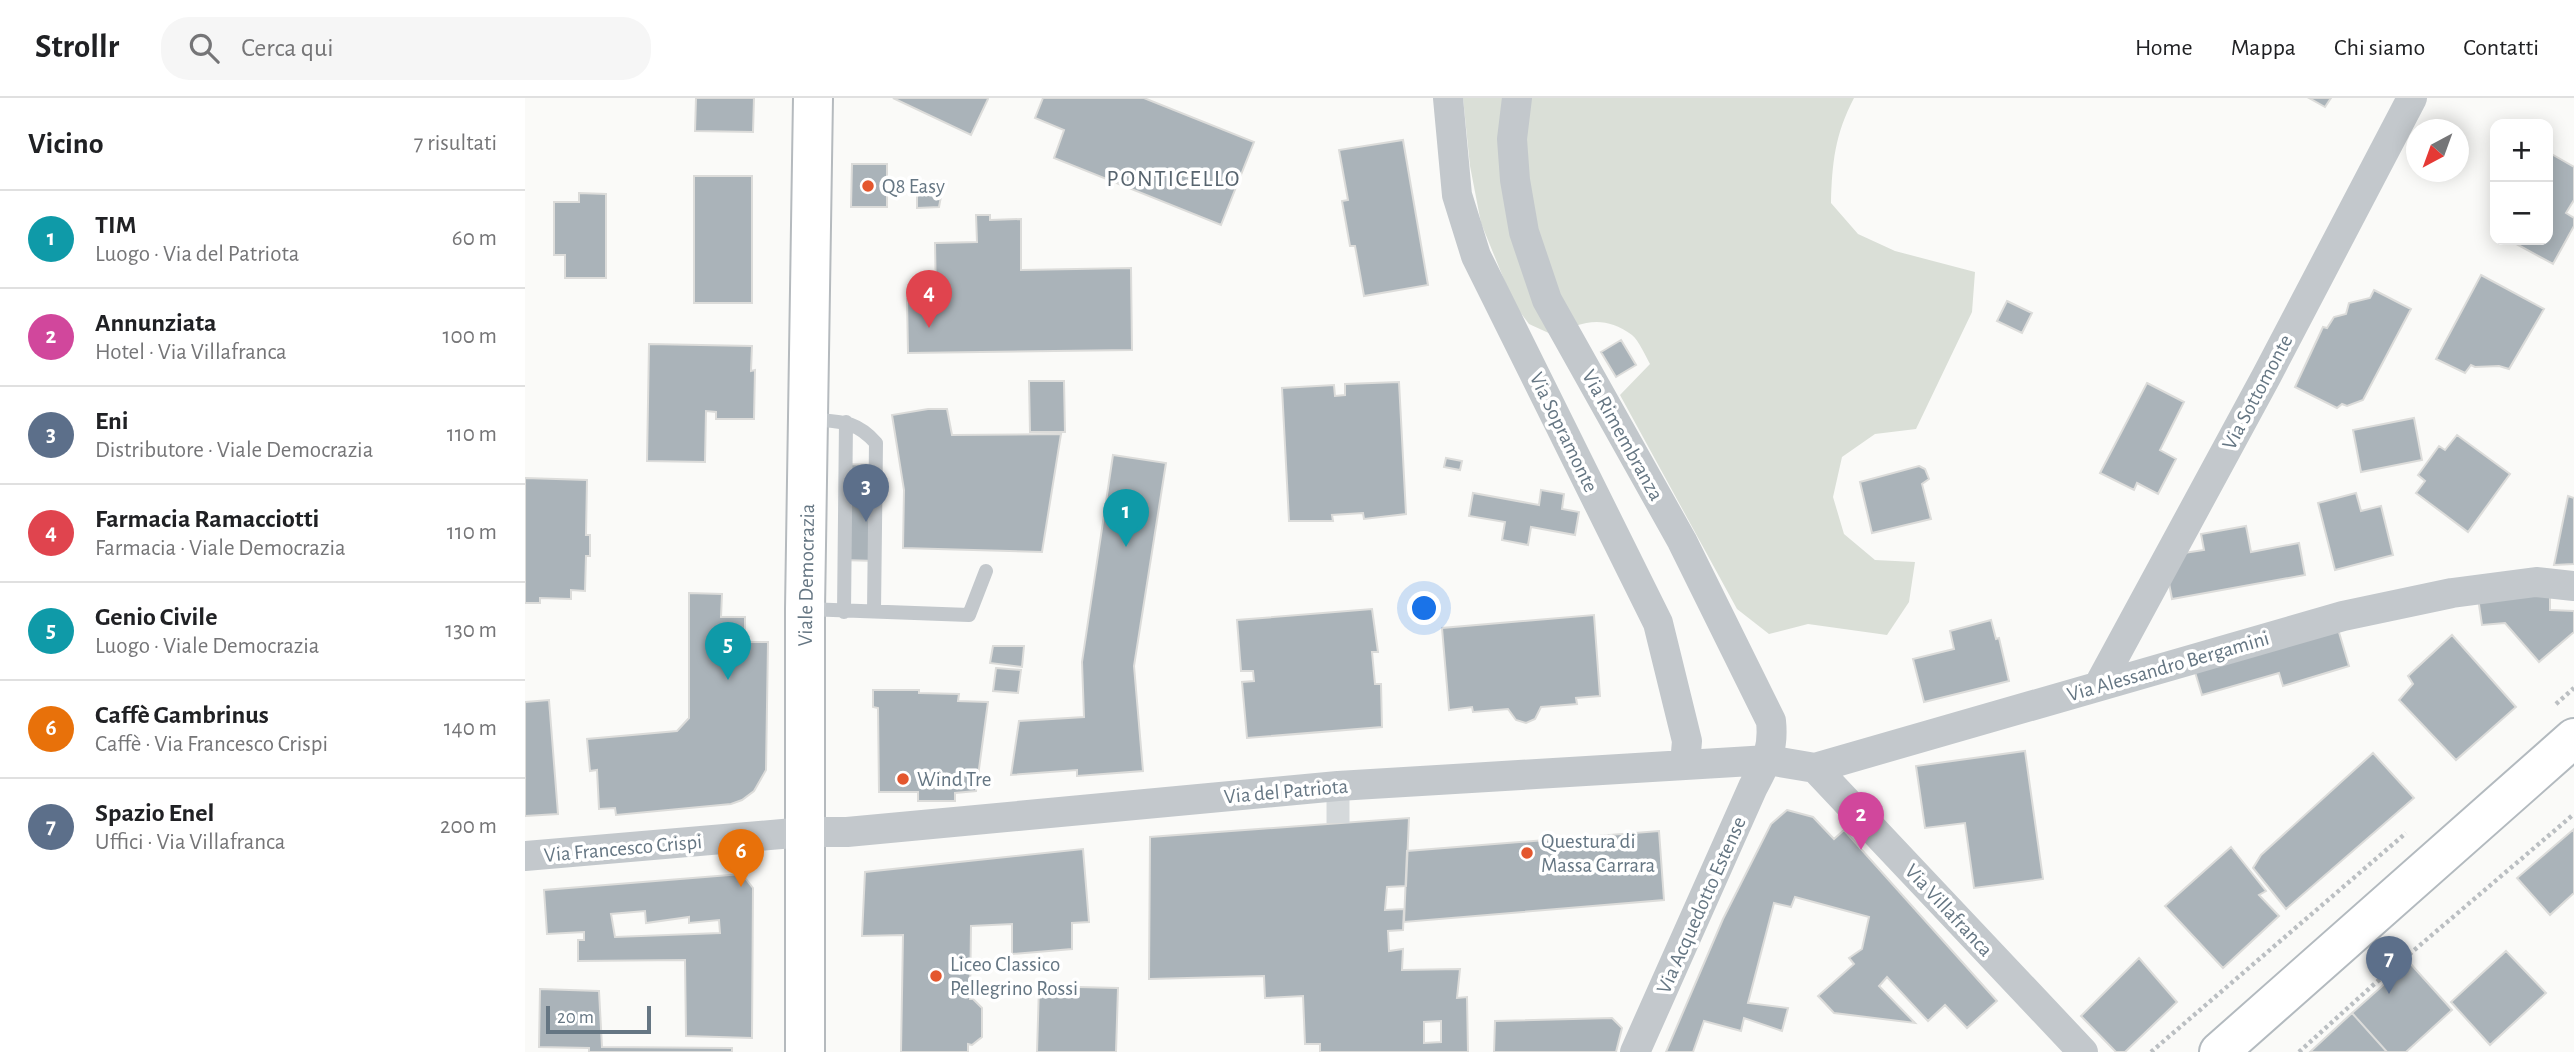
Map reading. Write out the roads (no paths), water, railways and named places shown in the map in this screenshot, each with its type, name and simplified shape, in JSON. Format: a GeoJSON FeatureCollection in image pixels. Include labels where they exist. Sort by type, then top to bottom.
{"type":"FeatureCollection","features":[{"type":"Feature","properties":{"kind":"main road","name":"Viale Democrazia"},"geometry":{"type":"LineString","coordinates":[[804,1052],[805,609],[813,98]]}},
{"type":"Feature","properties":{"kind":"main road"},"geometry":{"type":"LineString","coordinates":[[2219,1052],[2574,738]]}},
{"type":"Feature","properties":{"kind":"street","name":"Via Sopramonte"},"geometry":{"type":"LineString","coordinates":[[1448,98],[1457,195],[1476,256],[1658,623],[1686,741],[1685,764]]}},
{"type":"Feature","properties":{"kind":"street","name":"Via Rimembranza"},"geometry":{"type":"LineString","coordinates":[[1517,98],[1512,139],[1515,180],[1524,232],[1547,300],[1682,541],[1771,721],[1773,741],[1768,760]]}},
{"type":"Feature","properties":{"kind":"street","name":"Via Sottomonte"},"geometry":{"type":"LineString","coordinates":[[2099,685],[2267,375],[2412,98]]}},
{"type":"Feature","properties":{"kind":"street","name":"Via Alessandro Bergamini"},"geometry":{"type":"LineString","coordinates":[[1768,760],[1815,768],[2343,616],[2452,593],[2536,582],[2574,586]]}},
{"type":"Feature","properties":{"kind":"street","name":"Via del Patriota"},"geometry":{"type":"LineString","coordinates":[[804,832],[847,832],[1338,786],[1768,760]]}},
{"type":"Feature","properties":{"kind":"street","name":"Via Acquedotto Estense"},"geometry":{"type":"LineString","coordinates":[[1635,1052],[1753,787],[1768,760]]}},
{"type":"Feature","properties":{"kind":"street","name":"Via Villafranca"},"geometry":{"type":"LineString","coordinates":[[1815,768],[2083,1052]]}},
{"type":"Feature","properties":{"kind":"street","name":"Via Francesco Crispi"},"geometry":{"type":"LineString","coordinates":[[525,856],[804,832]]}},
{"type":"Feature","properties":{"kind":"lane"},"geometry":{"type":"LineString","coordinates":[[809,419],[846,422],[864,429],[876,443],[874,611]]}},
{"type":"Feature","properties":{"kind":"lane"},"geometry":{"type":"LineString","coordinates":[[844,612],[846,422]]}},
{"type":"Feature","properties":{"kind":"lane"},"geometry":{"type":"LineString","coordinates":[[805,609],[969,615],[986,571]]}},
{"type":"Feature","properties":{"kind":"tunnel"},"geometry":{"type":"LineString","coordinates":[[1338,786],[1338,823]]}},
{"type":"Feature","properties":{"kind":"place","name":"Q8 Easy"},"geometry":{"type":"Point","coordinates":[868,186]}},
{"type":"Feature","properties":{"kind":"place","name":"Farmacia Ramacciotti"},"geometry":{"type":"Point","coordinates":[929,328]}},
{"type":"Feature","properties":{"kind":"place","name":"Eni"},"geometry":{"type":"Point","coordinates":[866,522]}},
{"type":"Feature","properties":{"kind":"place","name":"TIM"},"geometry":{"type":"Point","coordinates":[1126,547]}},
{"type":"Feature","properties":{"kind":"place","name":"Genio Civile"},"geometry":{"type":"Point","coordinates":[728,680]}},
{"type":"Feature","properties":{"kind":"place","name":"Wind Tre"},"geometry":{"type":"Point","coordinates":[903,779]}},
{"type":"Feature","properties":{"kind":"place","name":"Annunziata"},"geometry":{"type":"Point","coordinates":[1861,850]}},
{"type":"Feature","properties":{"kind":"place","name":"Questura di Massa Carrara"},"geometry":{"type":"Point","coordinates":[1527,853]}},
{"type":"Feature","properties":{"kind":"place","name":"Caffè Gambrinus"},"geometry":{"type":"Point","coordinates":[741,887]}},
{"type":"Feature","properties":{"kind":"place","name":"Liceo Classico Pellegrino Rossi"},"geometry":{"type":"Point","coordinates":[936,976]}},
{"type":"Feature","properties":{"kind":"place","name":"Spazio Enel"},"geometry":{"type":"Point","coordinates":[2389,994]}},
{"type":"Feature","properties":{"kind":"district","name":"PONTICELLO"},"geometry":{"type":"Point","coordinates":[1174,178]}}]}
